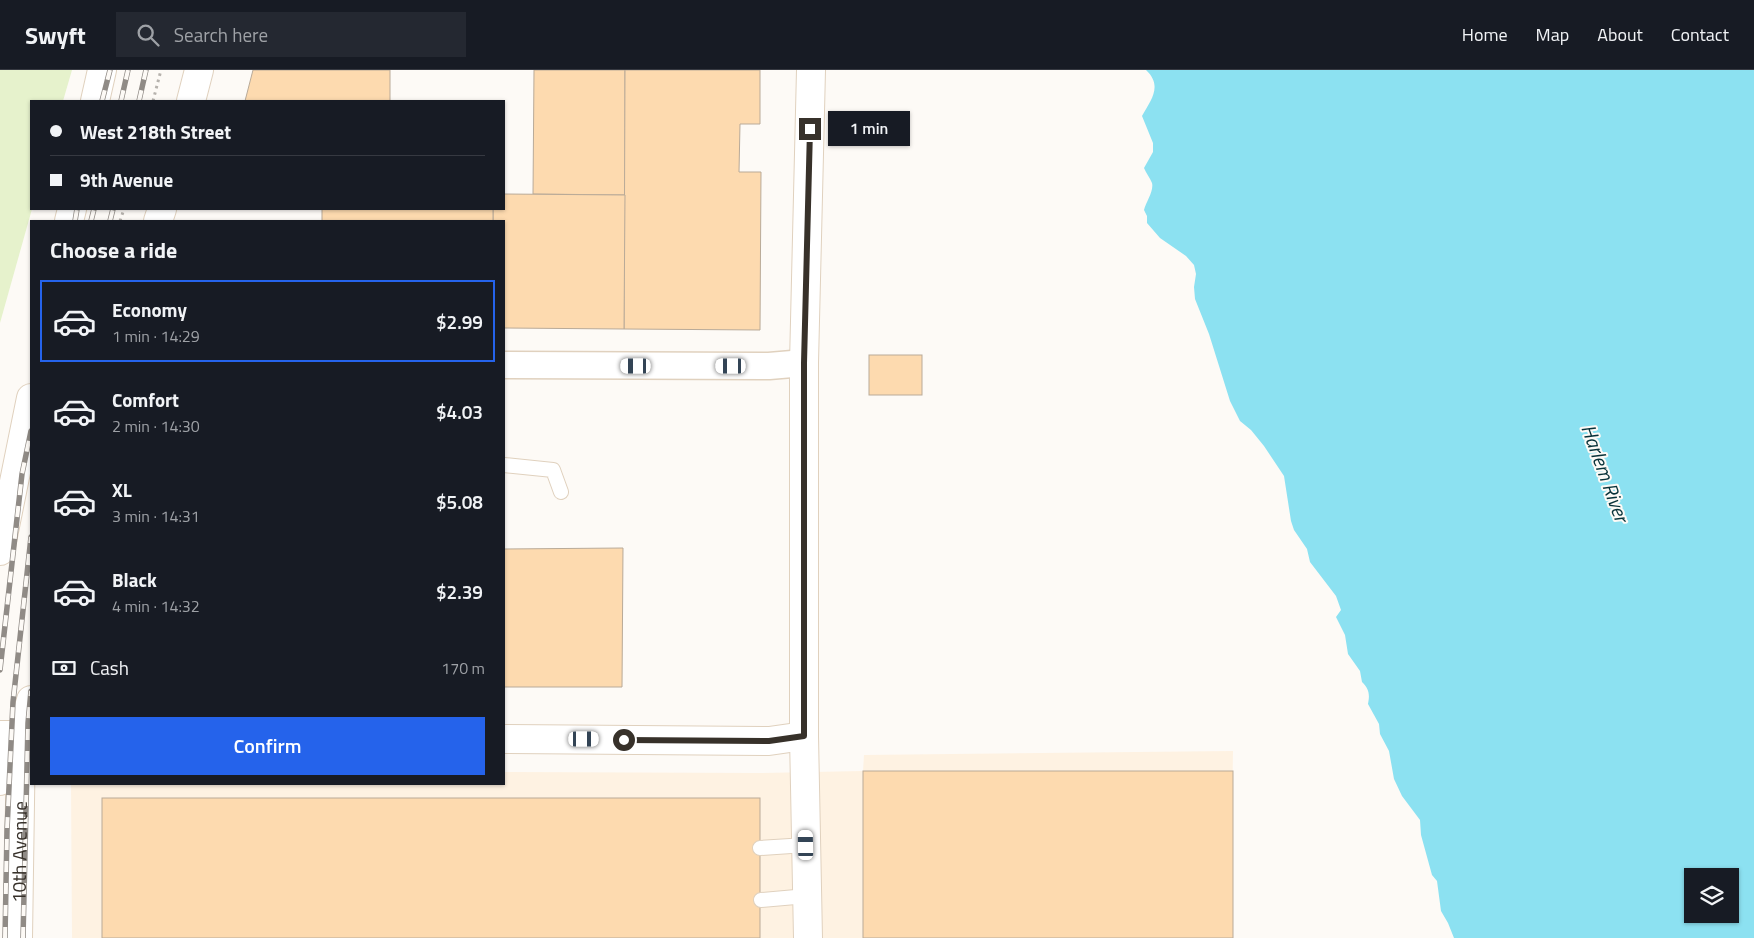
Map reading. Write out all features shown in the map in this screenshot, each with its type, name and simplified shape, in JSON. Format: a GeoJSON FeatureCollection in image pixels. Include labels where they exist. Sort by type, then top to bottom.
{"type":"FeatureCollection","features":[{"type":"Feature","properties":{"kind":"street"},"geometry":{"type":"LineString","coordinates":[[96,100],[102,70]]}},
{"type":"Feature","properties":{"kind":"street"},"geometry":{"type":"LineString","coordinates":[[191,100],[199,70]]}},
{"type":"Feature","properties":{"kind":"street"},"geometry":{"type":"LineString","coordinates":[[808,938],[804,736],[804,363],[811,70]]}},
{"type":"Feature","properties":{"kind":"street"},"geometry":{"type":"LineString","coordinates":[[505,365],[769,366],[804,363]]}},
{"type":"Feature","properties":{"kind":"street"},"geometry":{"type":"LineString","coordinates":[[0,551],[30,403]]}},
{"type":"Feature","properties":{"kind":"street"},"geometry":{"type":"LineString","coordinates":[[0,782],[30,703]]}},
{"type":"Feature","properties":{"kind":"street","name":"10th Avenue"},"geometry":{"type":"LineString","coordinates":[[18,735],[18,938]]}},
{"type":"Feature","properties":{"kind":"street"},"geometry":{"type":"LineString","coordinates":[[505,739],[769,741],[804,736]]}},
{"type":"Feature","properties":{"kind":"lane"},"geometry":{"type":"LineString","coordinates":[[505,465],[553,470],[561,492]]}},
{"type":"Feature","properties":{"kind":"lane"},"geometry":{"type":"LineString","coordinates":[[760,848],[806,845]]}},
{"type":"Feature","properties":{"kind":"lane"},"geometry":{"type":"LineString","coordinates":[[761,900],[807,896]]}},
{"type":"Feature","properties":{"kind":"path"},"geometry":{"type":"LineString","coordinates":[[153,100],[161,70]]}},
{"type":"Feature","properties":{"kind":"shaded area"},"geometry":{"type":"Polygon","coordinates":[[[1233,751],[1230,938],[72,938],[71,785],[505,785],[505,772],[758,773],[863,771],[864,755],[1233,751]]]}},
{"type":"Feature","properties":{"kind":"green space"},"geometry":{"type":"Polygon","coordinates":[[[0,70],[72,70],[63,100],[30,100],[30,210],[32,210],[0,323],[0,70]]]}},
{"type":"Feature","properties":{"kind":"water","name":"Harlem River"},"geometry":{"type":"Polygon","coordinates":[[[1146,70],[1754,70],[1754,938],[1454,938],[1441,911],[1437,881],[1432,875],[1421,835],[1420,820],[1402,796],[1394,779],[1389,751],[1380,734],[1379,724],[1368,704],[1368,689],[1362,682],[1360,671],[1348,654],[1345,635],[1336,617],[1341,610],[1336,596],[1310,562],[1307,549],[1294,530],[1284,476],[1264,446],[1251,430],[1240,421],[1230,401],[1209,334],[1195,299],[1196,274],[1194,265],[1186,256],[1160,238],[1147,223],[1147,216],[1144,210],[1151,193],[1152,183],[1144,168],[1153,152],[1153,143],[1142,116],[1152,99],[1155,87],[1146,70]]]}},
{"type":"Feature","properties":{"kind":"building"},"geometry":{"type":"Polygon","coordinates":[[[253,70],[390,70],[390,100],[245,100],[253,70]]]}},
{"type":"Feature","properties":{"kind":"building"},"geometry":{"type":"Polygon","coordinates":[[[534,70],[625,70],[625,195],[533,194],[534,70]]]}},
{"type":"Feature","properties":{"kind":"building"},"geometry":{"type":"Polygon","coordinates":[[[625,70],[760,70],[760,124],[740,124],[739,172],[761,172],[760,330],[624,329],[625,70]]]}},
{"type":"Feature","properties":{"kind":"building"},"geometry":{"type":"Polygon","coordinates":[[[505,194],[625,195],[624,329],[505,328],[505,220],[493,220],[493,210],[505,210],[505,194]]]}},
{"type":"Feature","properties":{"kind":"building"},"geometry":{"type":"Polygon","coordinates":[[[322,210],[493,210],[493,220],[322,220],[322,210]]]}},
{"type":"Feature","properties":{"kind":"building"},"geometry":{"type":"Polygon","coordinates":[[[869,355],[922,355],[922,395],[869,395],[869,355]]]}},
{"type":"Feature","properties":{"kind":"building"},"geometry":{"type":"Polygon","coordinates":[[[623,548],[622,687],[505,687],[505,549],[623,548]]]}},
{"type":"Feature","properties":{"kind":"building"},"geometry":{"type":"Polygon","coordinates":[[[863,771],[1233,771],[1233,938],[863,938],[863,771]]]}},
{"type":"Feature","properties":{"kind":"building"},"geometry":{"type":"Polygon","coordinates":[[[102,798],[760,798],[760,938],[102,938],[102,798]]]}},
{"type":"Feature","properties":{"kind":"railway"},"geometry":{"type":"LineString","coordinates":[[102,100],[110,70]]}},
{"type":"Feature","properties":{"kind":"railway"},"geometry":{"type":"LineString","coordinates":[[121,100],[128,70]]}},
{"type":"Feature","properties":{"kind":"railway"},"geometry":{"type":"LineString","coordinates":[[139,100],[146,70]]}},
{"type":"Feature","properties":{"kind":"railway"},"geometry":{"type":"LineString","coordinates":[[75,220],[77,210]]}},
{"type":"Feature","properties":{"kind":"railway"},"geometry":{"type":"LineString","coordinates":[[91,220],[94,210]]}},
{"type":"Feature","properties":{"kind":"railway"},"geometry":{"type":"LineString","coordinates":[[110,220],[113,210]]}},
{"type":"Feature","properties":{"kind":"railway"},"geometry":{"type":"LineString","coordinates":[[0,670],[22,474],[30,436]]}},
{"type":"Feature","properties":{"kind":"railway"},"geometry":{"type":"LineString","coordinates":[[5,938],[7,830],[13,702],[30,546]]}},
{"type":"Feature","properties":{"kind":"railway"},"geometry":{"type":"LineString","coordinates":[[23,938],[30,702]]}},
{"type":"Feature","properties":{"kind":"route"},"geometry":{"type":"LineString","coordinates":[[624,740],[769,741],[804,736],[804,363],[810,129]]}}]}
